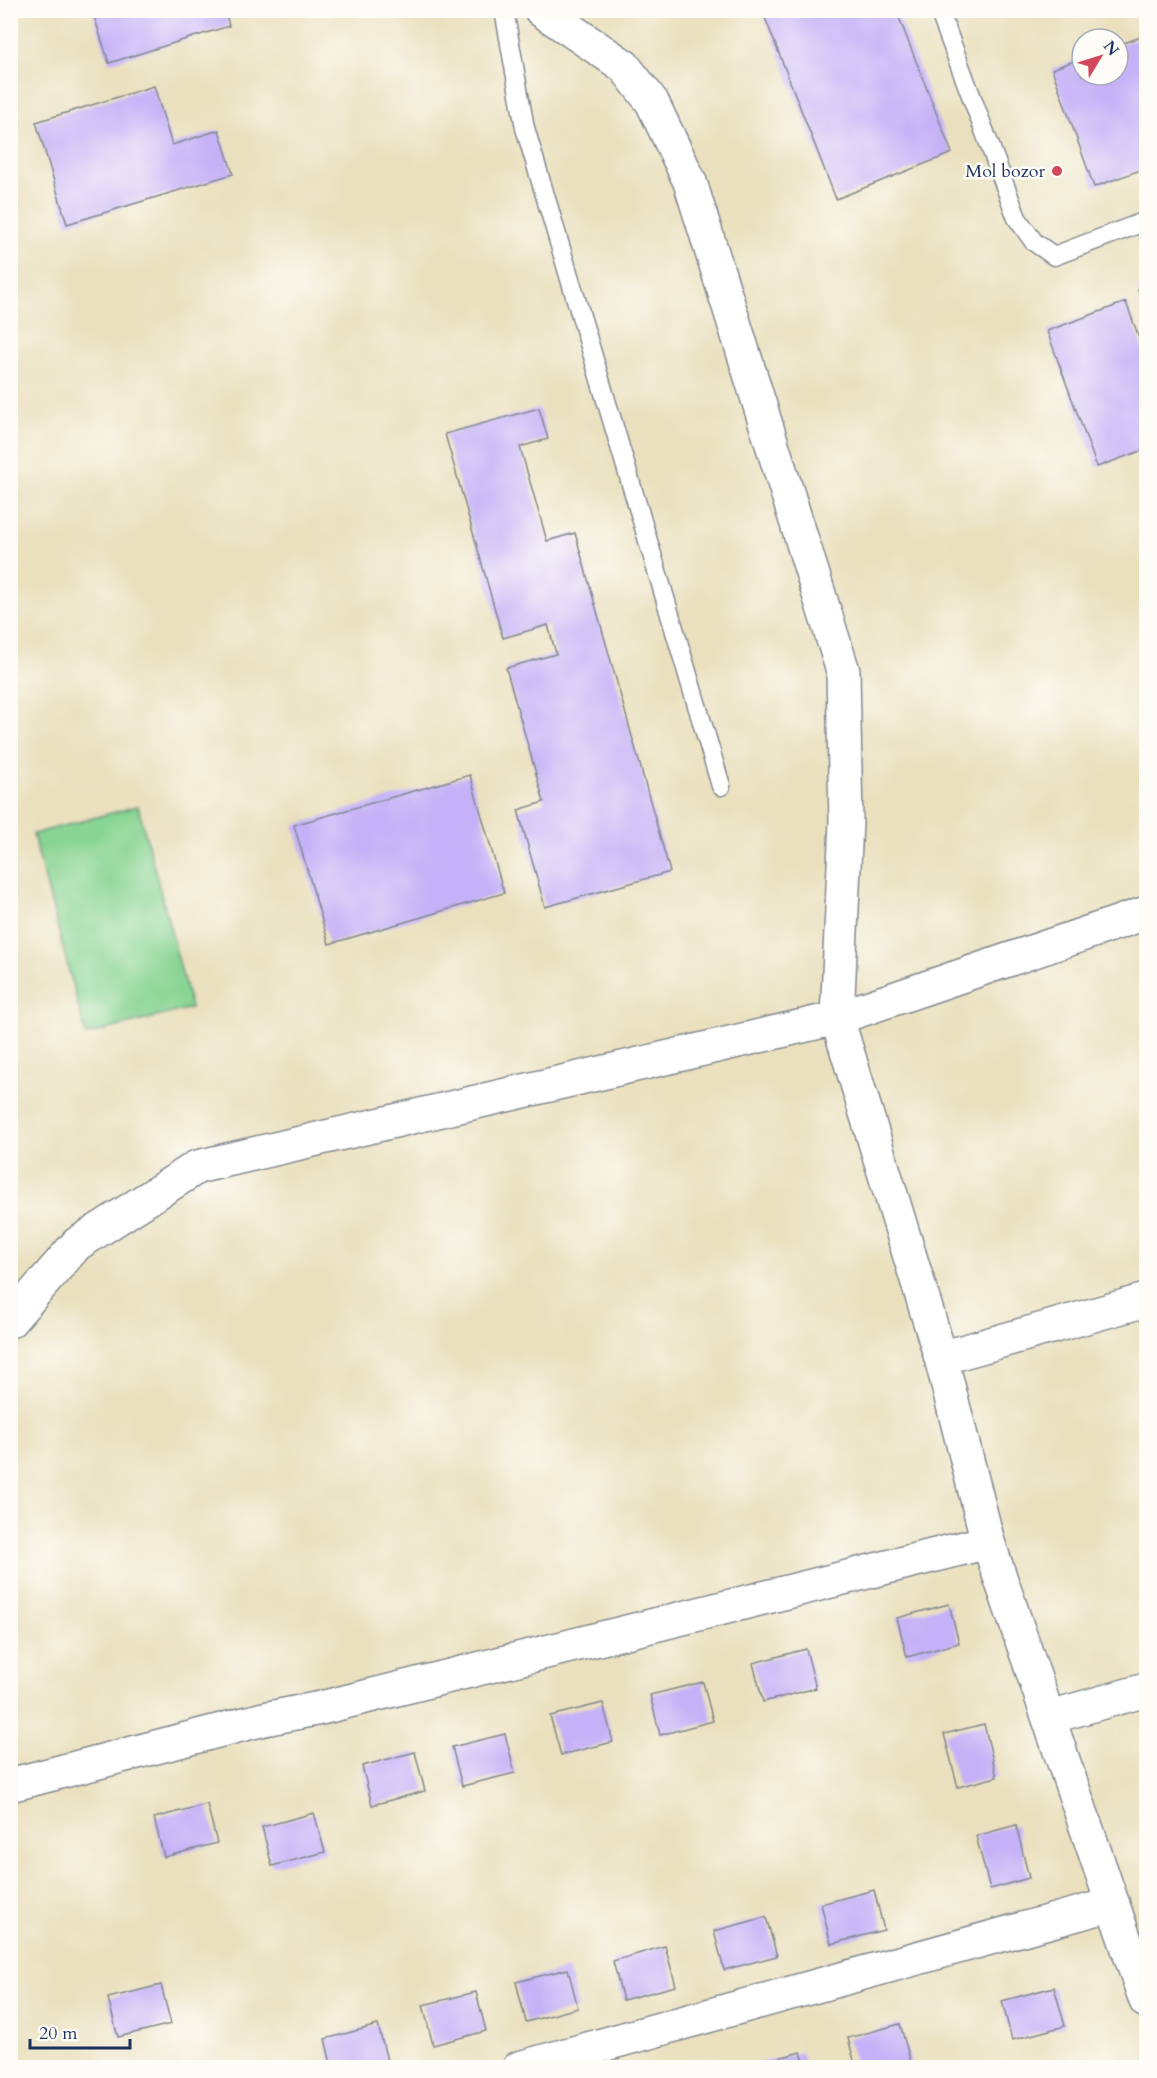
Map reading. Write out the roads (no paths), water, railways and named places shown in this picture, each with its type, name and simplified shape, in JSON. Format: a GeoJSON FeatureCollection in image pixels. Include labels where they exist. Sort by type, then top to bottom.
{"type":"FeatureCollection","features":[{"type":"Feature","properties":{"kind":"street"},"geometry":{"type":"LineString","coordinates":[[541,10],[624,66],[652,102],[690,182],[843,671],[846,822],[837,1018],[941,1358],[988,1542],[1146,2001]]}},
{"type":"Feature","properties":{"kind":"street"},"geometry":{"type":"LineString","coordinates":[[10,1321],[76,1244],[197,1167],[837,1018],[1146,914]]}},
{"type":"Feature","properties":{"kind":"street"},"geometry":{"type":"LineString","coordinates":[[941,1358],[1146,1300]]}},
{"type":"Feature","properties":{"kind":"street"},"geometry":{"type":"LineString","coordinates":[[10,1785],[264,1719],[321,1708],[988,1542]]}},
{"type":"Feature","properties":{"kind":"street"},"geometry":{"type":"LineString","coordinates":[[1050,1717],[1146,1690]]}},
{"type":"Feature","properties":{"kind":"street"},"geometry":{"type":"LineString","coordinates":[[519,2067],[1113,1904]]}},
{"type":"Feature","properties":{"kind":"lane"},"geometry":{"type":"LineString","coordinates":[[504,10],[525,128],[722,786]]}},
{"type":"Feature","properties":{"kind":"lane"},"geometry":{"type":"LineString","coordinates":[[939,10],[1017,218],[1034,242],[1054,256],[1146,221]]}},
{"type":"Feature","properties":{"kind":"place","name":"Mol bozor"},"geometry":{"type":"Point","coordinates":[1057,171]}}]}
